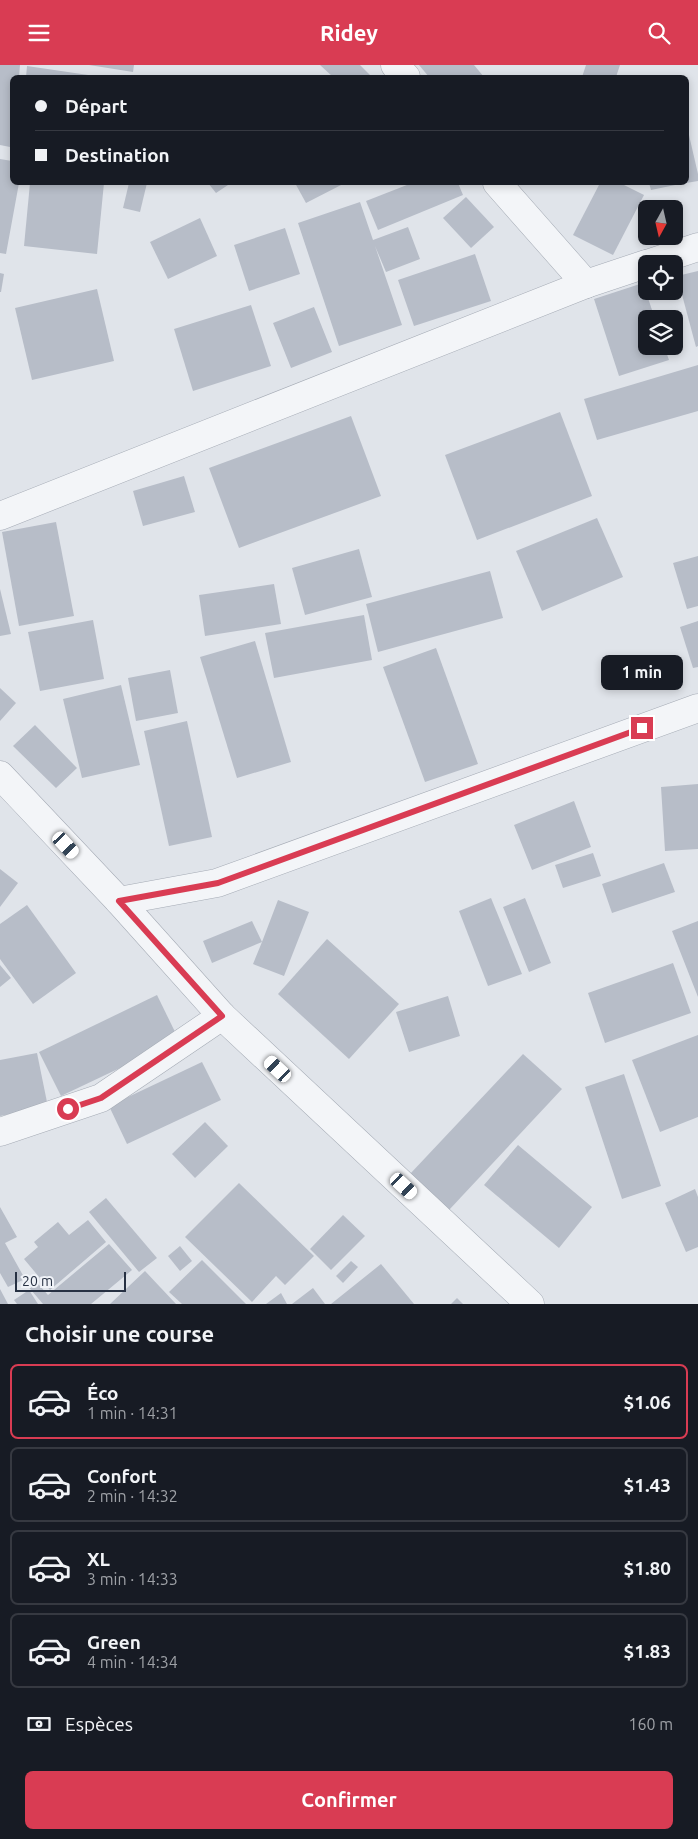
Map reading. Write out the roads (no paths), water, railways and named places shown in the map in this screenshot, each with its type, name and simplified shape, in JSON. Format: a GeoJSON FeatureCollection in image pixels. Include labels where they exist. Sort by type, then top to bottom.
{"type":"FeatureCollection","features":[{"type":"Feature","properties":{"kind":"street"},"geometry":{"type":"LineString","coordinates":[[395,65],[404,75]]}},
{"type":"Feature","properties":{"kind":"street"},"geometry":{"type":"LineString","coordinates":[[499,185],[586,284]]}},
{"type":"Feature","properties":{"kind":"street"},"geometry":{"type":"LineString","coordinates":[[674,255],[698,247]]}},
{"type":"Feature","properties":{"kind":"street"},"geometry":{"type":"LineString","coordinates":[[0,516],[586,284],[638,267]]}},
{"type":"Feature","properties":{"kind":"street"},"geometry":{"type":"LineString","coordinates":[[119,901],[218,883],[698,708]]}},
{"type":"Feature","properties":{"kind":"street"},"geometry":{"type":"LineString","coordinates":[[0,775],[119,901],[222,1016],[530,1304]]}},
{"type":"Feature","properties":{"kind":"street"},"geometry":{"type":"LineString","coordinates":[[0,1132],[101,1098],[222,1016]]}}]}
